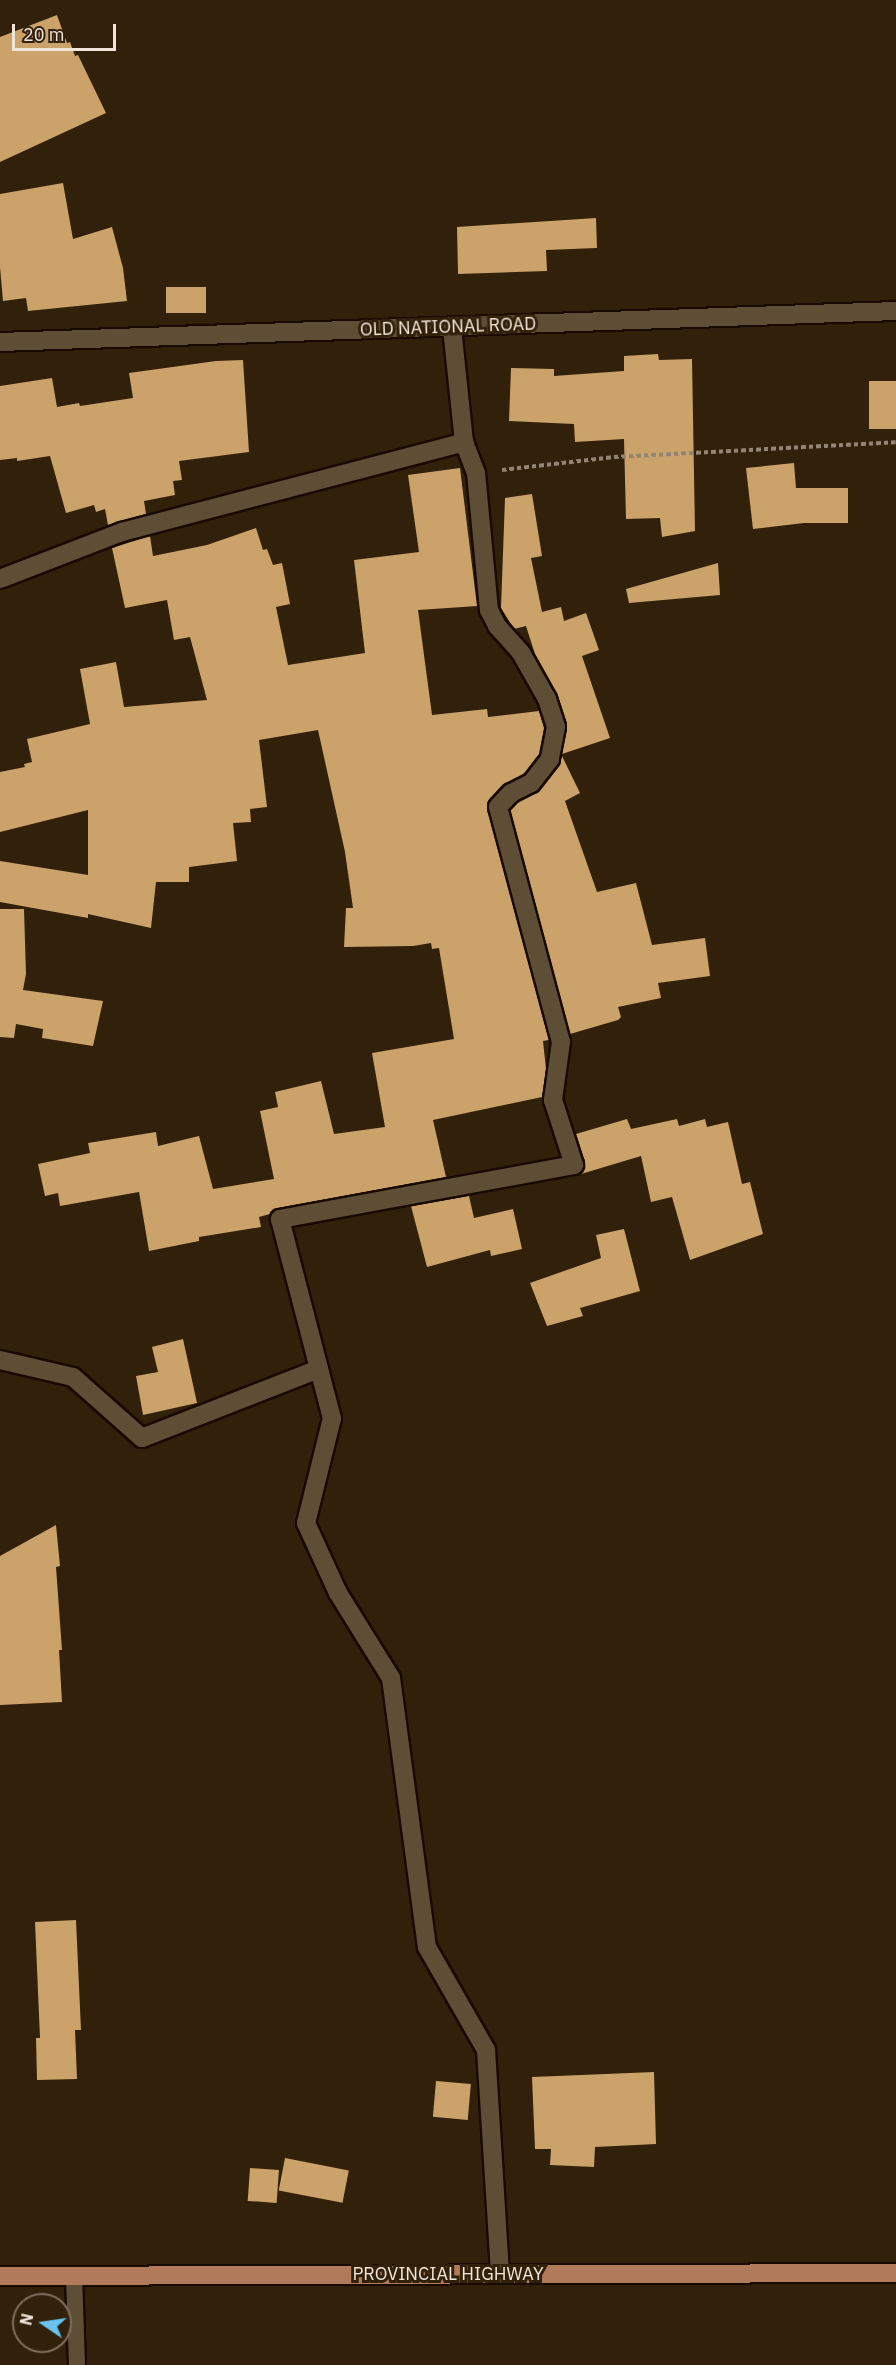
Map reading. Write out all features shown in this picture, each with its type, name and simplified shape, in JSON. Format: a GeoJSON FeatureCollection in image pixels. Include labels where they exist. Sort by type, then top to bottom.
{"type":"FeatureCollection","features":[{"type":"Feature","properties":{"kind":"main road","name":"PROVINCIAL HIGHWAY"},"geometry":{"type":"LineString","coordinates":[[0,2276],[896,2273]]}},
{"type":"Feature","properties":{"kind":"street","name":"OLD NATIONAL ROAD"},"geometry":{"type":"LineString","coordinates":[[0,342],[896,311]]}},
{"type":"Feature","properties":{"kind":"street"},"geometry":{"type":"LineString","coordinates":[[452,328],[464,442],[476,472],[489,610],[497,626],[521,653],[547,699],[556,727],[550,759],[531,783],[511,793],[498,807],[561,1042],[553,1100],[574,1165],[280,1219],[332,1418],[306,1523],[338,1593],[391,1678],[427,1947],[486,2050],[500,2274]]}},
{"type":"Feature","properties":{"kind":"street"},"geometry":{"type":"LineString","coordinates":[[0,579],[122,532],[464,442]]}},
{"type":"Feature","properties":{"kind":"street"},"geometry":{"type":"LineString","coordinates":[[0,1360],[73,1377],[142,1438],[320,1369]]}},
{"type":"Feature","properties":{"kind":"lane"},"geometry":{"type":"LineString","coordinates":[[74,2275],[77,2365]]}},
{"type":"Feature","properties":{"kind":"path"},"geometry":{"type":"LineString","coordinates":[[476,472],[614,457],[896,442]]}},
{"type":"Feature","properties":{"kind":"building"},"geometry":{"type":"Polygon","coordinates":[[[57,15],[67,43],[70,42],[75,56],[78,55],[106,113],[0,162],[0,37],[57,15]]]}},
{"type":"Feature","properties":{"kind":"building"},"geometry":{"type":"Polygon","coordinates":[[[63,183],[73,239],[112,227],[123,268],[127,301],[28,311],[26,298],[3,301],[0,267],[0,194],[63,183]]]}},
{"type":"Feature","properties":{"kind":"building"},"geometry":{"type":"Polygon","coordinates":[[[596,218],[597,248],[546,250],[547,271],[458,274],[457,227],[596,218]]]}},
{"type":"Feature","properties":{"kind":"building"},"geometry":{"type":"Polygon","coordinates":[[[166,287],[206,287],[206,313],[166,313],[166,287]]]}},
{"type":"Feature","properties":{"kind":"building"},"geometry":{"type":"Polygon","coordinates":[[[658,354],[659,360],[692,359],[695,531],[662,537],[660,518],[626,519],[624,439],[575,442],[574,424],[509,421],[511,368],[554,369],[554,376],[624,371],[624,356],[658,354]]]}},
{"type":"Feature","properties":{"kind":"building"},"geometry":{"type":"Polygon","coordinates":[[[243,360],[249,452],[179,461],[182,480],[173,481],[175,495],[144,501],[146,514],[108,525],[105,509],[96,512],[94,505],[66,513],[50,456],[17,461],[17,458],[0,460],[0,386],[52,378],[57,407],[79,403],[80,406],[133,398],[129,373],[216,361],[243,360]]]}},
{"type":"Feature","properties":{"kind":"building"},"geometry":{"type":"Polygon","coordinates":[[[869,381],[896,381],[896,429],[869,429],[869,381]]]}},
{"type":"Feature","properties":{"kind":"building"},"geometry":{"type":"Polygon","coordinates":[[[794,463],[796,488],[848,488],[848,523],[804,523],[753,529],[746,468],[794,463]]]}},
{"type":"Feature","properties":{"kind":"building"},"geometry":{"type":"Polygon","coordinates":[[[460,468],[477,606],[418,610],[432,715],[487,709],[488,717],[539,711],[544,728],[539,754],[524,774],[503,785],[487,805],[549,1040],[543,1041],[546,1069],[542,1097],[433,1120],[446,1177],[278,1208],[270,1214],[259,1217],[261,1227],[199,1237],[199,1241],[149,1251],[139,1192],[60,1206],[58,1193],[45,1196],[38,1164],[90,1153],[88,1143],[156,1132],[158,1146],[199,1136],[213,1189],[274,1179],[260,1111],[278,1107],[275,1092],[321,1081],[334,1134],[385,1127],[372,1053],[454,1039],[439,948],[432,949],[431,943],[413,946],[344,947],[346,908],[353,908],[345,852],[318,730],[259,740],[267,807],[250,809],[251,822],[233,823],[237,861],[189,867],[189,882],[156,882],[151,928],[88,914],[88,918],[0,902],[0,861],[88,875],[88,810],[0,832],[0,772],[25,767],[24,764],[32,762],[27,739],[90,724],[80,669],[116,662],[124,707],[207,700],[190,637],[174,640],[167,600],[125,608],[112,548],[150,536],[153,556],[207,545],[256,528],[263,550],[267,549],[273,565],[282,563],[290,604],[276,607],[288,665],[365,653],[354,560],[419,552],[408,475],[460,468]]]}},
{"type":"Feature","properties":{"kind":"building"},"geometry":{"type":"Polygon","coordinates":[[[532,494],[542,556],[531,558],[542,612],[561,607],[564,621],[586,613],[599,650],[582,656],[610,738],[562,754],[567,724],[558,696],[535,654],[526,626],[514,629],[501,608],[505,498],[532,494]]]}},
{"type":"Feature","properties":{"kind":"building"},"geometry":{"type":"Polygon","coordinates":[[[718,563],[720,595],[629,603],[626,589],[718,563]]]}},
{"type":"Feature","properties":{"kind":"building"},"geometry":{"type":"Polygon","coordinates":[[[562,756],[580,793],[565,801],[597,892],[636,883],[652,945],[705,938],[710,976],[658,983],[661,998],[618,1007],[621,1017],[618,1020],[570,1034],[510,810],[518,802],[540,790],[559,766],[562,756]]]}},
{"type":"Feature","properties":{"kind":"building"},"geometry":{"type":"Polygon","coordinates":[[[0,909],[24,909],[26,974],[23,990],[103,1001],[93,1046],[42,1038],[43,1029],[16,1024],[14,1038],[0,1037],[0,909]]]}},
{"type":"Feature","properties":{"kind":"building"},"geometry":{"type":"Polygon","coordinates":[[[627,1119],[631,1129],[677,1119],[679,1126],[705,1119],[707,1127],[728,1122],[742,1184],[750,1182],[763,1234],[690,1260],[672,1197],[651,1202],[641,1156],[581,1174],[585,1162],[576,1134],[627,1119]]]}},
{"type":"Feature","properties":{"kind":"building"},"geometry":{"type":"Polygon","coordinates":[[[469,1196],[474,1218],[513,1209],[522,1249],[491,1256],[490,1250],[427,1267],[411,1206],[469,1196]]]}},
{"type":"Feature","properties":{"kind":"building"},"geometry":{"type":"Polygon","coordinates":[[[624,1229],[640,1291],[580,1308],[583,1316],[547,1326],[530,1283],[601,1258],[596,1235],[624,1229]]]}},
{"type":"Feature","properties":{"kind":"building"},"geometry":{"type":"Polygon","coordinates":[[[183,1339],[197,1403],[143,1415],[136,1376],[158,1372],[152,1347],[183,1339]]]}},
{"type":"Feature","properties":{"kind":"building"},"geometry":{"type":"Polygon","coordinates":[[[56,1525],[60,1566],[56,1567],[62,1650],[59,1650],[62,1702],[0,1705],[0,1556],[56,1525]]]}},
{"type":"Feature","properties":{"kind":"building"},"geometry":{"type":"Polygon","coordinates":[[[76,1920],[81,2030],[75,2030],[77,2079],[37,2080],[36,2038],[40,2038],[35,1922],[76,1920]]]}},
{"type":"Feature","properties":{"kind":"building"},"geometry":{"type":"Polygon","coordinates":[[[654,2072],[656,2144],[595,2147],[594,2167],[550,2165],[551,2149],[535,2149],[532,2077],[654,2072]]]}},
{"type":"Feature","properties":{"kind":"building"},"geometry":{"type":"Polygon","coordinates":[[[436,2081],[471,2084],[468,2120],[433,2117],[436,2081]]]}},
{"type":"Feature","properties":{"kind":"building"},"geometry":{"type":"Polygon","coordinates":[[[285,2158],[349,2170],[343,2203],[279,2190],[285,2158]]]}},
{"type":"Feature","properties":{"kind":"building"},"geometry":{"type":"Polygon","coordinates":[[[250,2168],[279,2170],[277,2203],[248,2201],[250,2168]]]}}]}
